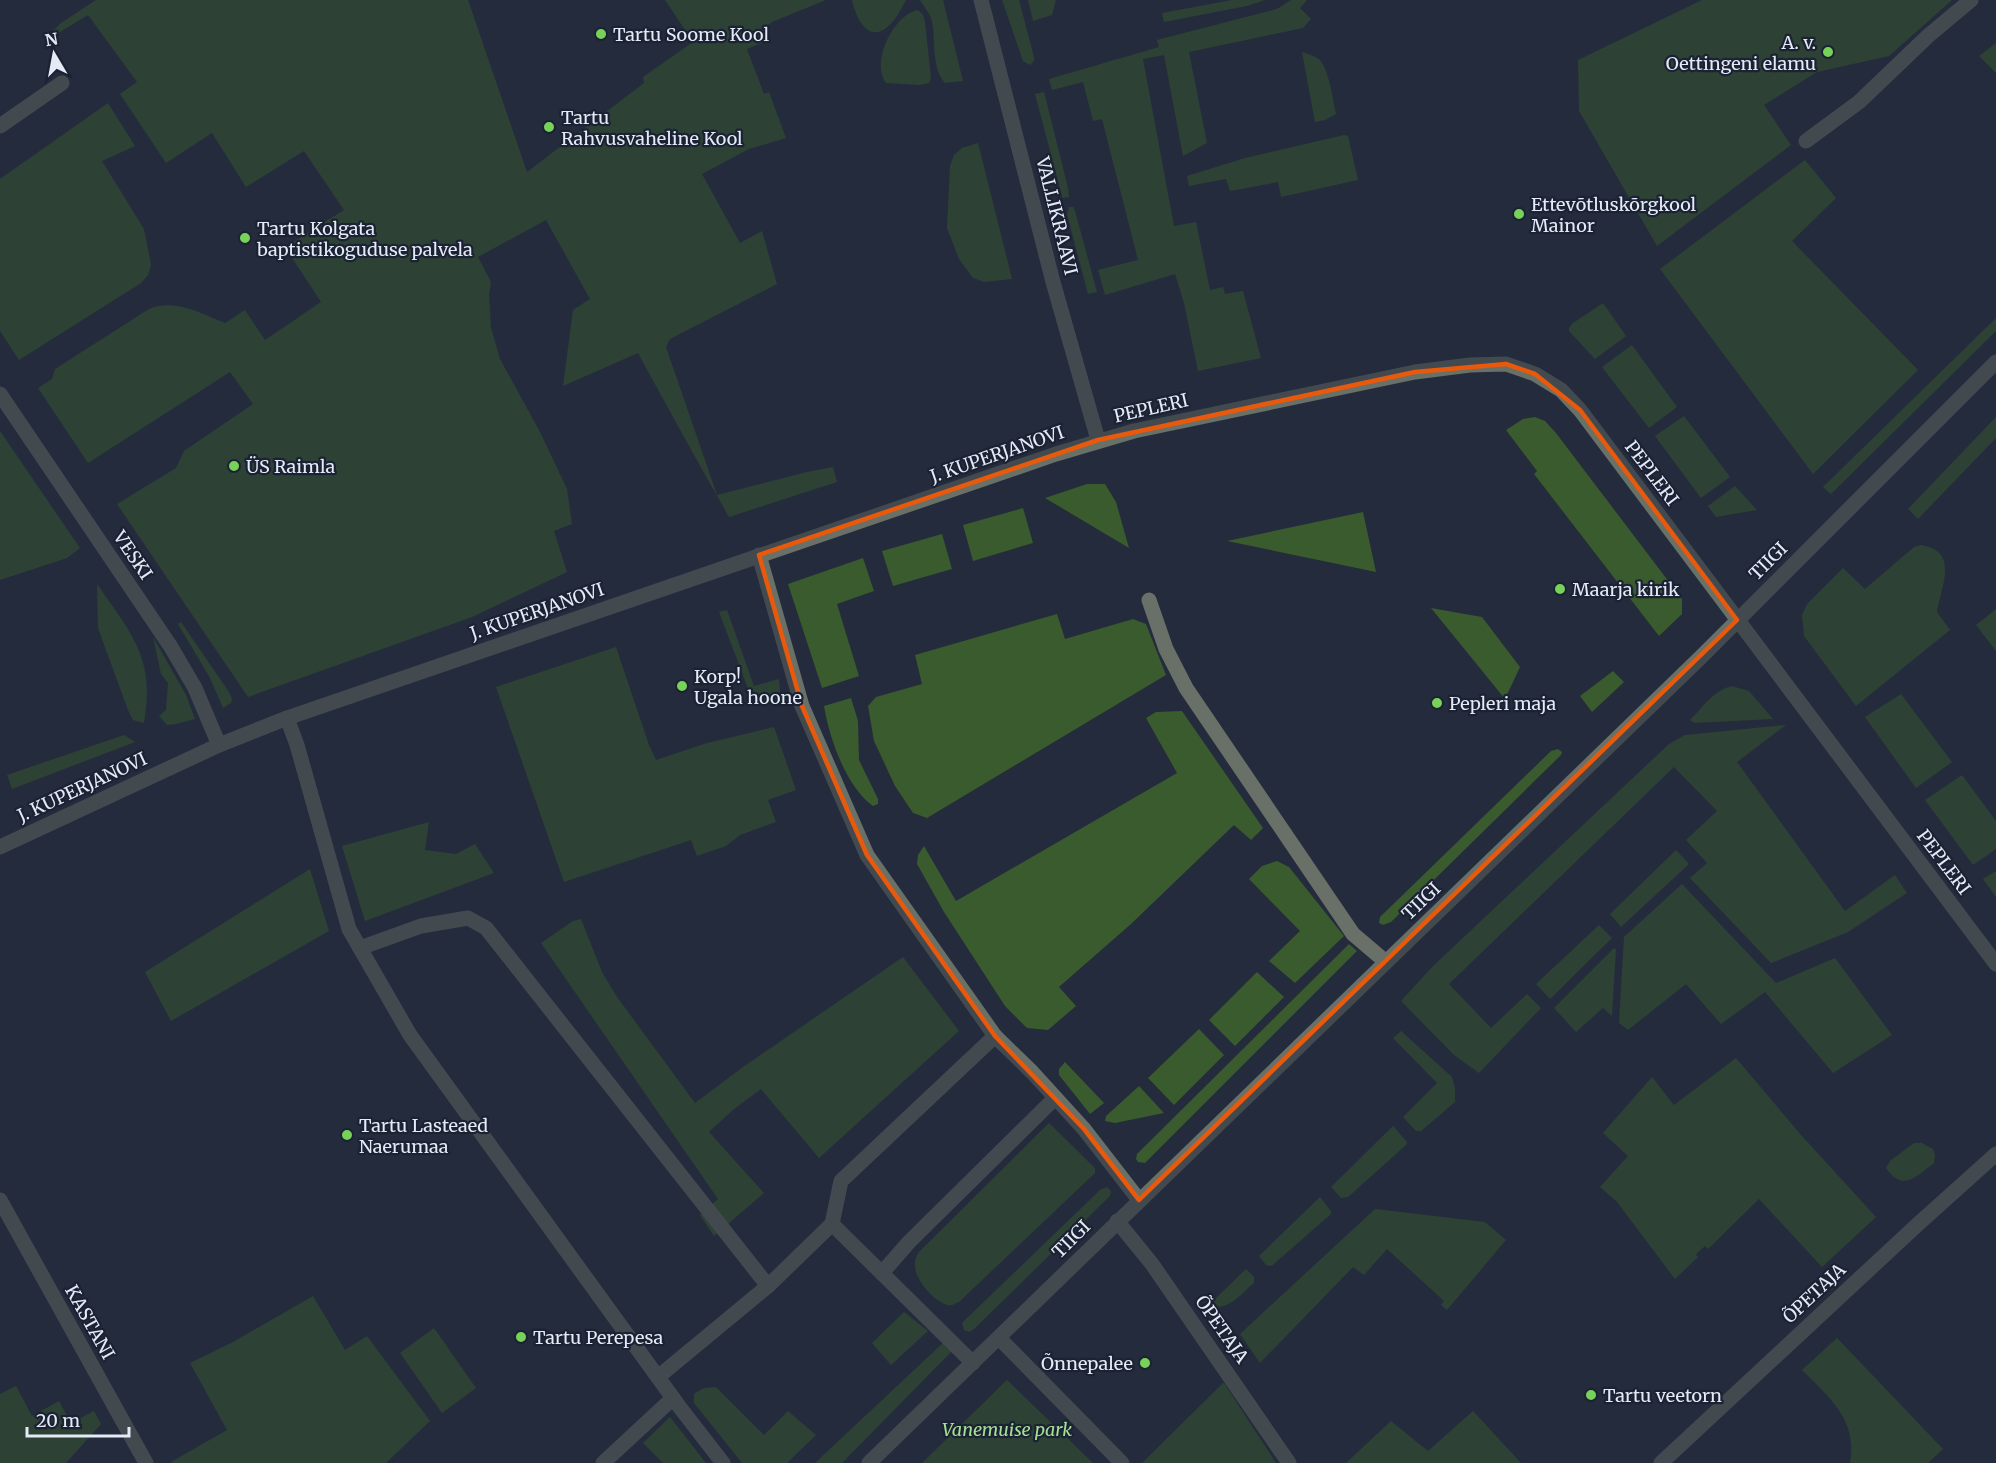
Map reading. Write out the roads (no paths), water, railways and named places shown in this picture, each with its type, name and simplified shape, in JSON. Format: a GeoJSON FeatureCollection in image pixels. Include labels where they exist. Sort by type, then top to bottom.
{"type":"FeatureCollection","features":[{"type":"Feature","properties":{"kind":"street","name":"VALLIKRAAVI"},"geometry":{"type":"LineString","coordinates":[[981,0],[1053,282],[1098,440]]}},
{"type":"Feature","properties":{"kind":"street"},"geometry":{"type":"LineString","coordinates":[[1806,141],[1859,102],[1928,36],[1971,0]]}},
{"type":"Feature","properties":{"kind":"street"},"geometry":{"type":"LineString","coordinates":[[0,126],[62,83]]}},
{"type":"Feature","properties":{"kind":"street","name":"TIIGI"},"geometry":{"type":"LineString","coordinates":[[869,1463],[1702,656],[1996,362]]}},
{"type":"Feature","properties":{"kind":"street","name":"PEPLERI"},"geometry":{"type":"LineString","coordinates":[[1098,440],[1285,398],[1415,372],[1470,365],[1506,364],[1535,374],[1561,390],[1580,410],[1993,955]]}},
{"type":"Feature","properties":{"kind":"street","name":"VESKI"},"geometry":{"type":"LineString","coordinates":[[0,394],[171,647],[195,688],[219,745]]}},
{"type":"Feature","properties":{"kind":"street","name":"J. KUPERJANOVI"},"geometry":{"type":"LineString","coordinates":[[0,847],[219,745],[286,718],[1098,440]]}},
{"type":"Feature","properties":{"kind":"street"},"geometry":{"type":"LineString","coordinates":[[759,555],[802,706],[867,855],[995,1036],[1084,1129],[1139,1200]]}},
{"type":"Feature","properties":{"kind":"street"},"geometry":{"type":"LineString","coordinates":[[1149,600],[1166,649],[1186,688],[1353,933],[1386,962]]}},
{"type":"Feature","properties":{"kind":"street"},"geometry":{"type":"LineString","coordinates":[[286,718],[297,745],[350,929],[410,1035],[673,1398],[723,1463]]}},
{"type":"Feature","properties":{"kind":"street"},"geometry":{"type":"LineString","coordinates":[[360,948],[421,927],[468,918],[486,928],[768,1286]]}},
{"type":"Feature","properties":{"kind":"street"},"geometry":{"type":"LineString","coordinates":[[658,1377],[768,1286],[832,1224],[841,1181],[995,1036]]}},
{"type":"Feature","properties":{"kind":"street"},"geometry":{"type":"LineString","coordinates":[[882,1273],[909,1242],[1055,1098]]}},
{"type":"Feature","properties":{"kind":"street","name":"ÕPETAJA"},"geometry":{"type":"LineString","coordinates":[[1660,1463],[1996,1154]]}},
{"type":"Feature","properties":{"kind":"street","name":"KASTANI"},"geometry":{"type":"LineString","coordinates":[[0,1200],[146,1463]]}},
{"type":"Feature","properties":{"kind":"street","name":"ÕPETAJA"},"geometry":{"type":"LineString","coordinates":[[1117,1221],[1152,1264],[1289,1463]]}},
{"type":"Feature","properties":{"kind":"street"},"geometry":{"type":"LineString","coordinates":[[832,1224],[974,1363]]}},
{"type":"Feature","properties":{"kind":"street"},"geometry":{"type":"LineString","coordinates":[[999,1338],[1122,1463]]}},
{"type":"Feature","properties":{"kind":"street"},"geometry":{"type":"LineString","coordinates":[[603,1463],[673,1398]]}},
{"type":"Feature","properties":{"kind":"place","name":"Tartu Soome Kool"},"geometry":{"type":"Point","coordinates":[601,34]}},
{"type":"Feature","properties":{"kind":"place","name":"A. v. Oettingeni elamu"},"geometry":{"type":"Point","coordinates":[1828,52]}},
{"type":"Feature","properties":{"kind":"place","name":"Tartu Rahvusvaheline Kool"},"geometry":{"type":"Point","coordinates":[549,127]}},
{"type":"Feature","properties":{"kind":"place","name":"Ettevõtluskõrgkool Mainor"},"geometry":{"type":"Point","coordinates":[1519,214]}},
{"type":"Feature","properties":{"kind":"place","name":"Tartu Kolgata baptistikoguduse palvela"},"geometry":{"type":"Point","coordinates":[245,238]}},
{"type":"Feature","properties":{"kind":"place","name":"ÜS Raimla"},"geometry":{"type":"Point","coordinates":[234,466]}},
{"type":"Feature","properties":{"kind":"place","name":"Maarja kirik"},"geometry":{"type":"Point","coordinates":[1560,589]}},
{"type":"Feature","properties":{"kind":"place","name":"Korp! Ugala hoone"},"geometry":{"type":"Point","coordinates":[682,686]}},
{"type":"Feature","properties":{"kind":"place","name":"Pepleri maja"},"geometry":{"type":"Point","coordinates":[1437,703]}},
{"type":"Feature","properties":{"kind":"place","name":"Tartu Lasteaed Naerumaa"},"geometry":{"type":"Point","coordinates":[347,1135]}},
{"type":"Feature","properties":{"kind":"place","name":"Tartu Perepesa"},"geometry":{"type":"Point","coordinates":[521,1337]}},
{"type":"Feature","properties":{"kind":"place","name":"Õnnepalee"},"geometry":{"type":"Point","coordinates":[1145,1363]}},
{"type":"Feature","properties":{"kind":"place","name":"Tartu veetorn"},"geometry":{"type":"Point","coordinates":[1591,1395]}},
{"type":"Feature","properties":{"kind":"park label","name":"Vanemuise park"},"geometry":{"type":"Point","coordinates":[1007,1429]}}]}
